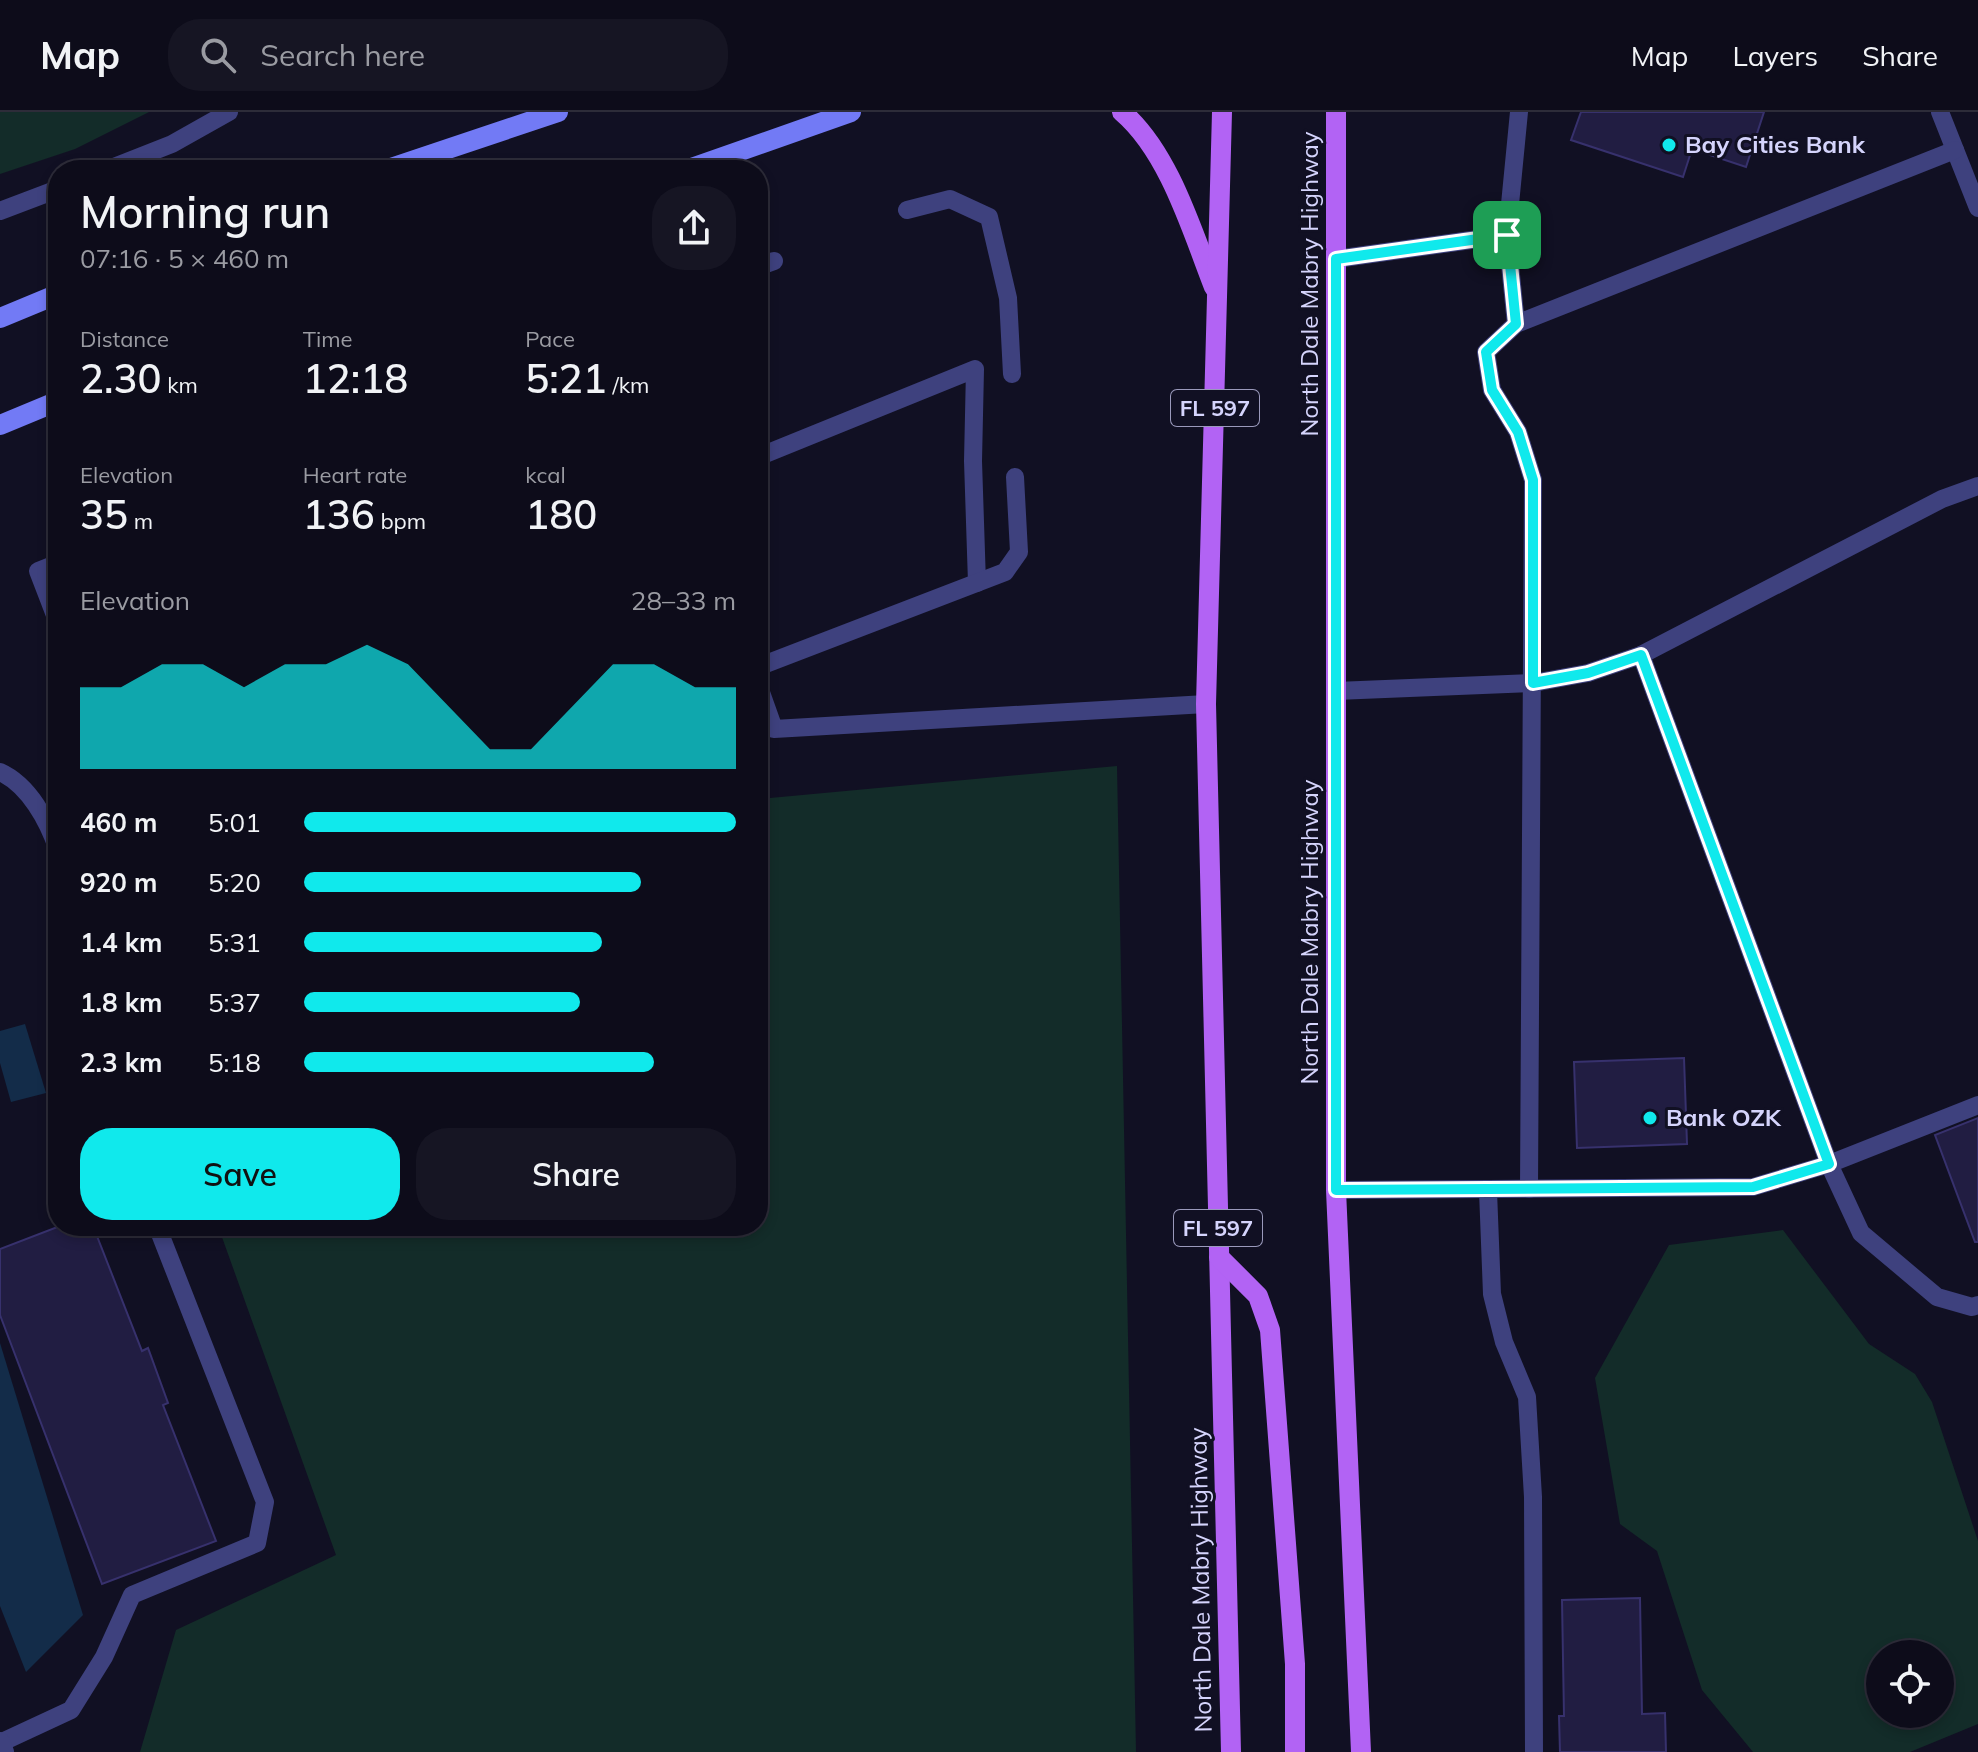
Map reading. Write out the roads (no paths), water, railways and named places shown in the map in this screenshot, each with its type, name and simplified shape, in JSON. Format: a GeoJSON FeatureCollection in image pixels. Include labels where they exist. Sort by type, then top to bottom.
{"type":"FeatureCollection","features":[{"type":"Feature","properties":{"kind":"main road"},"geometry":{"type":"LineString","coordinates":[[415,160],[558,112]]}},
{"type":"Feature","properties":{"kind":"main road"},"geometry":{"type":"LineString","coordinates":[[714,160],[851,112]]}},
{"type":"Feature","properties":{"kind":"main road"},"geometry":{"type":"LineString","coordinates":[[1122,112],[1134,122],[1172,182],[1218,297]]}},
{"type":"Feature","properties":{"kind":"main road","name":"North Dale Mabry Highway"},"geometry":{"type":"LineString","coordinates":[[1222,112],[1206,704],[1231,1752]]}},
{"type":"Feature","properties":{"kind":"main road","name":"North Dale Mabry Highway"},"geometry":{"type":"LineString","coordinates":[[1336,112],[1336,1190],[1361,1752]]}},
{"type":"Feature","properties":{"kind":"main road"},"geometry":{"type":"LineString","coordinates":[[0,318],[48,298]]}},
{"type":"Feature","properties":{"kind":"main road"},"geometry":{"type":"LineString","coordinates":[[0,425],[48,405]]}},
{"type":"Feature","properties":{"kind":"main road"},"geometry":{"type":"LineString","coordinates":[[1219,1257],[1258,1296],[1270,1330],[1294,1649],[1295,1752]]}},
{"type":"Feature","properties":{"kind":"street"},"geometry":{"type":"LineString","coordinates":[[0,1742],[4,1752]]}},
{"type":"Feature","properties":{"kind":"lane"},"geometry":{"type":"LineString","coordinates":[[131,160],[172,144],[229,112]]}},
{"type":"Feature","properties":{"kind":"lane"},"geometry":{"type":"LineString","coordinates":[[1516,324],[1507,235],[1515,125],[1519,112]]}},
{"type":"Feature","properties":{"kind":"lane"},"geometry":{"type":"LineString","coordinates":[[1940,112],[1978,208]]}},
{"type":"Feature","properties":{"kind":"lane"},"geometry":{"type":"LineString","coordinates":[[1529,1189],[1533,480],[1518,432],[1492,390],[1486,352],[1516,324],[1955,150]]}},
{"type":"Feature","properties":{"kind":"lane"},"geometry":{"type":"LineString","coordinates":[[0,211],[48,193]]}},
{"type":"Feature","properties":{"kind":"lane"},"geometry":{"type":"LineString","coordinates":[[907,210],[950,199],[989,217],[1008,298],[1012,374]]}},
{"type":"Feature","properties":{"kind":"lane"},"geometry":{"type":"LineString","coordinates":[[1336,259],[1507,235]]}},
{"type":"Feature","properties":{"kind":"lane"},"geometry":{"type":"LineString","coordinates":[[768,453],[975,369],[973,461],[977,583]]}},
{"type":"Feature","properties":{"kind":"lane"},"geometry":{"type":"LineString","coordinates":[[768,663],[1005,572],[1019,552],[1015,477]]}},
{"type":"Feature","properties":{"kind":"lane"},"geometry":{"type":"LineString","coordinates":[[1336,691],[1533,683],[1588,673],[1641,655],[1942,499],[1978,486]]}},
{"type":"Feature","properties":{"kind":"lane"},"geometry":{"type":"LineString","coordinates":[[48,567],[38,571],[48,597]]}},
{"type":"Feature","properties":{"kind":"lane"},"geometry":{"type":"LineString","coordinates":[[1641,655],[1829,1164],[1861,1233],[1937,1297],[1975,1306],[1978,1325]]}},
{"type":"Feature","properties":{"kind":"lane"},"geometry":{"type":"LineString","coordinates":[[768,730],[1206,704]]}},
{"type":"Feature","properties":{"kind":"lane"},"geometry":{"type":"LineString","coordinates":[[0,772],[11,777],[48,823]]}},
{"type":"Feature","properties":{"kind":"lane"},"geometry":{"type":"LineString","coordinates":[[1336,1190],[1753,1187],[1829,1164],[1978,1105]]}},
{"type":"Feature","properties":{"kind":"lane"},"geometry":{"type":"LineString","coordinates":[[1488,1191],[1492,1294],[1504,1342],[1527,1397],[1533,1497],[1534,1752]]}},
{"type":"Feature","properties":{"kind":"lane"},"geometry":{"type":"LineString","coordinates":[[0,1742],[71,1710],[104,1657],[132,1595],[257,1543],[265,1502],[161,1236]]}},
{"type":"Feature","properties":{"kind":"water"},"geometry":{"type":"Polygon","coordinates":[[[25,1024],[46,1093],[11,1102],[0,1063],[0,1031],[25,1024]]]}},
{"type":"Feature","properties":{"kind":"water"},"geometry":{"type":"Polygon","coordinates":[[[0,1343],[83,1615],[26,1672],[0,1606],[0,1343]]]}},
{"type":"Feature","properties":{"kind":"place","name":"Bay Cities Bank"},"geometry":{"type":"Point","coordinates":[1669,145]}},
{"type":"Feature","properties":{"kind":"place","name":"Bank OZK"},"geometry":{"type":"Point","coordinates":[1650,1118]}}]}
